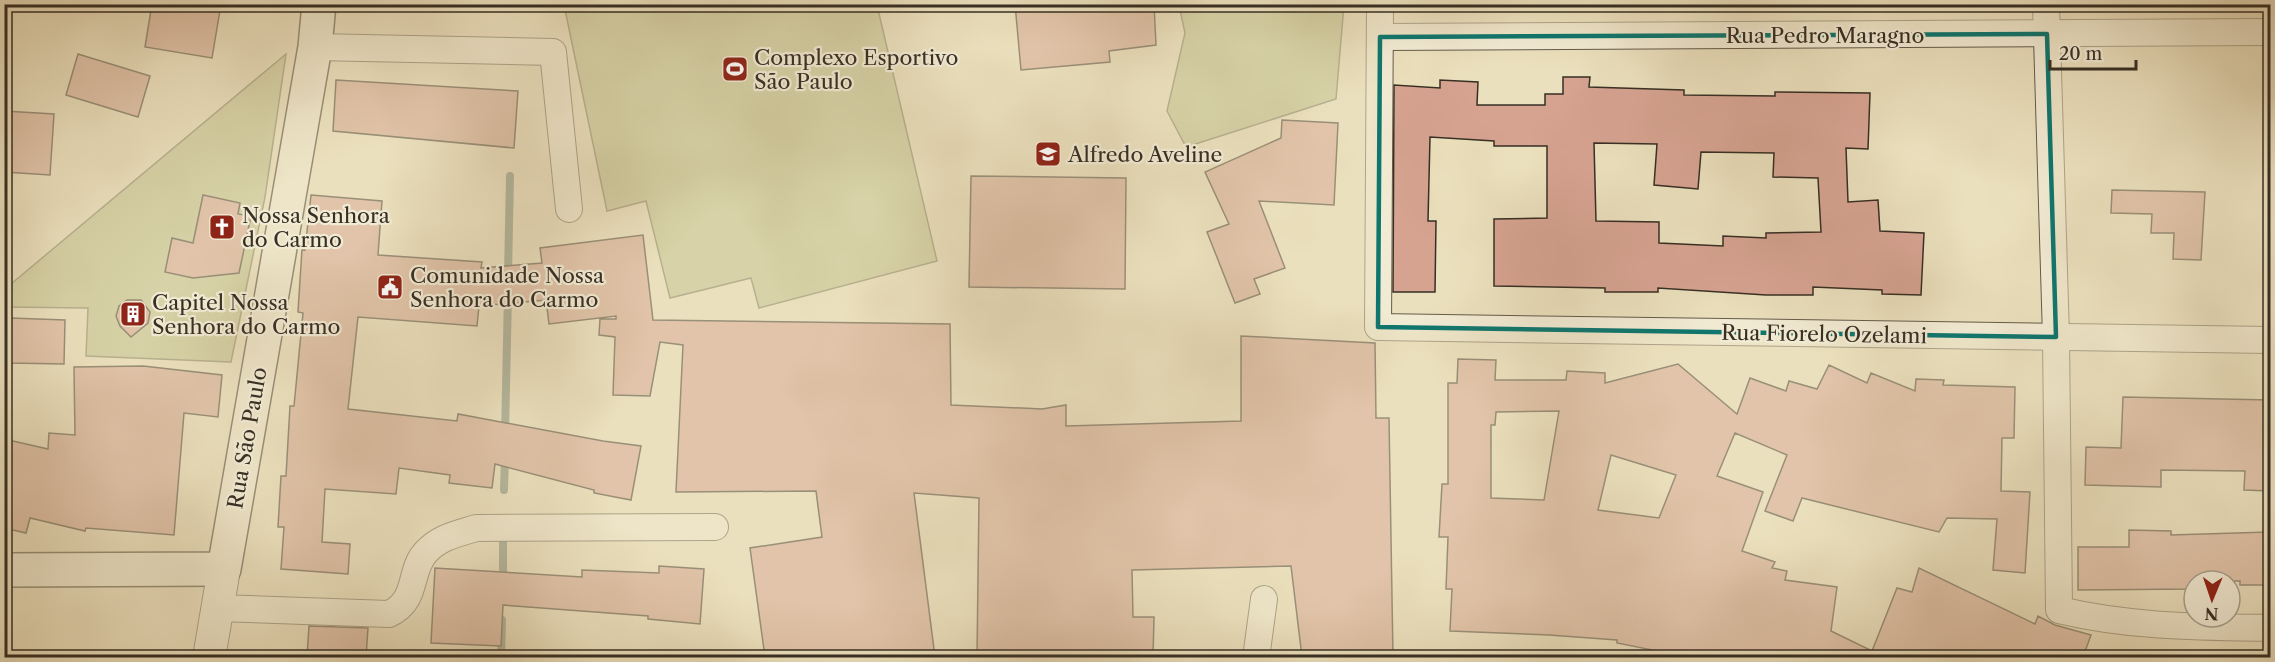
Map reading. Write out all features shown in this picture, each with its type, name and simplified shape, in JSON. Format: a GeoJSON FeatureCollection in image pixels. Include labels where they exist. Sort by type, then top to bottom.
{"type":"FeatureCollection","features":[{"type":"Feature","properties":{"kind":"main road","name":"Rua São Paulo"},"geometry":{"type":"LineString","coordinates":[[224,569],[315,47],[320,4]]}},
{"type":"Feature","properties":{"kind":"main road"},"geometry":{"type":"LineString","coordinates":[[4,570],[224,569]]}},
{"type":"Feature","properties":{"kind":"street"},"geometry":{"type":"LineString","coordinates":[[1380,4],[1380,37]]}},
{"type":"Feature","properties":{"kind":"street"},"geometry":{"type":"LineString","coordinates":[[2046,4],[2056,337],[2059,610],[2107,621],[2166,627],[2271,628]]}},
{"type":"Feature","properties":{"kind":"street","name":"Rua Pedro Maragno"},"geometry":{"type":"LineString","coordinates":[[1380,37],[2271,32]]}},
{"type":"Feature","properties":{"kind":"street","name":"Rua Fiorelo Ozelami"},"geometry":{"type":"LineString","coordinates":[[1380,37],[1378,327],[2271,340]]}},
{"type":"Feature","properties":{"kind":"street"},"geometry":{"type":"LineString","coordinates":[[315,47],[553,52],[569,209]]}},
{"type":"Feature","properties":{"kind":"street"},"geometry":{"type":"LineString","coordinates":[[217,608],[389,615],[401,609],[408,599],[424,554],[444,538],[476,528],[715,527]]}},
{"type":"Feature","properties":{"kind":"street","name":"Rua São Paulo"},"geometry":{"type":"LineString","coordinates":[[208,657],[224,569]]}},
{"type":"Feature","properties":{"kind":"street"},"geometry":{"type":"LineString","coordinates":[[1256,657],[1264,599]]}},
{"type":"Feature","properties":{"kind":"highlighted area"},"geometry":{"type":"Polygon","coordinates":[[[2047,34],[2056,337],[1378,327],[1380,37],[2047,34]]]}},
{"type":"Feature","properties":{"kind":"green space","name":"Complexo Esportivo São Paulo"},"geometry":{"type":"Polygon","coordinates":[[[564,5],[877,5],[937,261],[759,308],[751,278],[670,298],[646,201],[607,211],[564,5]]]}},
{"type":"Feature","properties":{"kind":"green space"},"geometry":{"type":"Polygon","coordinates":[[[1179,5],[1344,5],[1336,99],[1186,147],[1167,111],[1185,33],[1179,5]]]}},
{"type":"Feature","properties":{"kind":"green space"},"geometry":{"type":"Polygon","coordinates":[[[286,54],[265,197],[231,362],[86,356],[88,308],[5,307],[5,289],[286,54]]]}},
{"type":"Feature","properties":{"kind":"building"},"geometry":{"type":"Polygon","coordinates":[[[152,4],[221,4],[212,58],[145,47],[152,4]]]}},
{"type":"Feature","properties":{"kind":"building"},"geometry":{"type":"Polygon","coordinates":[[[1015,4],[1154,4],[1156,45],[1109,51],[1110,62],[1021,70],[1015,4]]]}},
{"type":"Feature","properties":{"kind":"building"},"geometry":{"type":"Polygon","coordinates":[[[78,54],[150,76],[138,117],[66,95],[78,54]]]}},
{"type":"Feature","properties":{"kind":"building"},"geometry":{"type":"Polygon","coordinates":[[[1563,77],[1590,77],[1589,87],[1684,90],[1684,95],[1775,96],[1775,92],[1870,93],[1868,149],[1846,148],[1848,202],[1878,200],[1880,231],[1924,233],[1921,295],[1882,294],[1882,290],[1813,287],[1813,295],[1766,295],[1658,288],[1658,292],[1605,292],[1605,288],[1494,286],[1494,219],[1547,218],[1547,146],[1494,146],[1494,141],[1430,137],[1428,221],[1436,221],[1435,292],[1393,292],[1394,85],[1440,88],[1440,80],[1478,82],[1477,105],[1545,105],[1545,94],[1563,94],[1563,77]],[[1594,143],[1596,221],[1659,222],[1659,243],[1723,246],[1723,236],[1766,238],[1766,233],[1821,232],[1818,178],[1773,177],[1774,153],[1701,152],[1698,189],[1654,185],[1657,144],[1594,143]]]}},
{"type":"Feature","properties":{"kind":"building"},"geometry":{"type":"Polygon","coordinates":[[[336,80],[518,91],[514,148],[333,131],[336,80]]]}},
{"type":"Feature","properties":{"kind":"building"},"geometry":{"type":"Polygon","coordinates":[[[4,111],[54,114],[50,175],[4,172],[4,111]]]}},
{"type":"Feature","properties":{"kind":"building"},"geometry":{"type":"Polygon","coordinates":[[[1282,120],[1338,123],[1334,205],[1259,201],[1285,268],[1254,279],[1260,294],[1235,303],[1207,232],[1229,224],[1205,172],[1281,138],[1282,120]]]}},
{"type":"Feature","properties":{"kind":"building"},"geometry":{"type":"Polygon","coordinates":[[[971,176],[1126,178],[1125,289],[969,287],[971,176]]]}},
{"type":"Feature","properties":{"kind":"building"},"geometry":{"type":"Polygon","coordinates":[[[2112,190],[2205,192],[2201,260],[2173,259],[2174,233],[2151,233],[2152,214],[2111,213],[2112,190]]]}},
{"type":"Feature","properties":{"kind":"building","name":"Nossa Senhora do Carmo"},"geometry":{"type":"Polygon","coordinates":[[[203,195],[240,203],[238,214],[251,216],[239,273],[193,278],[165,272],[172,238],[193,243],[203,195]]]}},
{"type":"Feature","properties":{"kind":"building"},"geometry":{"type":"Polygon","coordinates":[[[311,195],[382,201],[378,255],[482,262],[481,268],[542,263],[540,248],[643,235],[653,320],[950,324],[951,405],[1042,409],[1066,405],[1066,426],[1241,421],[1241,336],[1375,343],[1376,418],[1389,418],[1393,657],[1302,657],[1291,566],[1132,570],[1133,617],[1154,617],[1153,657],[977,657],[979,498],[914,493],[935,657],[765,657],[750,548],[822,537],[816,491],[676,492],[683,345],[660,342],[650,396],[613,395],[615,337],[599,335],[600,319],[616,319],[616,316],[549,324],[546,300],[479,306],[477,326],[358,317],[348,409],[457,421],[458,414],[641,446],[631,500],[594,493],[594,490],[495,464],[492,488],[449,483],[450,475],[399,468],[396,494],[325,489],[322,542],[350,544],[348,574],[281,569],[284,527],[278,527],[281,476],[286,476],[290,406],[294,406],[303,313],[298,312],[302,249],[305,250],[311,195]]]}},
{"type":"Feature","properties":{"kind":"building","name":"Capitel Nossa Senhora do Carmo"},"geometry":{"type":"Polygon","coordinates":[[[127,300],[141,300],[150,312],[148,323],[131,337],[120,326],[116,316],[119,306],[127,300]]]}},
{"type":"Feature","properties":{"kind":"building"},"geometry":{"type":"Polygon","coordinates":[[[10,318],[65,320],[64,364],[9,363],[10,318]]]}},
{"type":"Feature","properties":{"kind":"building"},"geometry":{"type":"Polygon","coordinates":[[[1458,359],[1496,360],[1495,380],[1566,380],[1567,371],[1605,373],[1605,383],[1678,364],[1737,414],[1750,378],[1786,391],[1789,381],[1817,389],[1829,365],[1867,383],[1871,373],[1915,391],[1916,379],[1944,380],[1943,385],[2015,387],[2014,438],[2002,438],[2001,491],[2030,492],[2025,573],[1993,570],[1997,519],[1947,518],[1939,532],[1802,498],[1793,521],[1765,511],[1787,455],[1735,433],[1717,476],[1763,492],[1742,551],[1775,562],[1772,568],[1787,571],[1785,580],[1837,587],[1831,631],[1872,651],[1897,588],[1912,592],[1919,568],[2035,624],[2038,616],[2055,625],[2091,635],[2083,657],[1687,657],[1617,643],[1617,640],[1450,631],[1452,589],[1446,589],[1448,537],[1439,537],[1442,484],[1448,484],[1448,383],[1457,383],[1458,359]],[[1559,411],[1496,412],[1495,425],[1491,425],[1491,498],[1544,500],[1559,411]],[[1611,455],[1598,510],[1659,518],[1676,475],[1611,455]]]}},
{"type":"Feature","properties":{"kind":"building"},"geometry":{"type":"Polygon","coordinates":[[[143,366],[222,375],[218,417],[184,413],[174,535],[86,528],[85,531],[30,518],[26,533],[4,528],[4,439],[48,449],[49,433],[75,435],[74,367],[143,366]]]}},
{"type":"Feature","properties":{"kind":"building"},"geometry":{"type":"Polygon","coordinates":[[[2123,397],[2271,400],[2271,491],[2244,490],[2245,471],[2161,470],[2161,487],[2085,485],[2086,447],[2121,448],[2123,397]]]}},
{"type":"Feature","properties":{"kind":"building"},"geometry":{"type":"Polygon","coordinates":[[[2129,530],[2171,531],[2171,535],[2269,532],[2271,585],[2242,585],[2242,569],[2182,569],[2182,589],[2078,590],[2078,547],[2129,547],[2129,530]]]}},
{"type":"Feature","properties":{"kind":"building"},"geometry":{"type":"Polygon","coordinates":[[[659,566],[704,569],[700,624],[648,619],[648,616],[503,605],[501,646],[431,643],[435,568],[582,577],[582,570],[659,573],[659,566]]]}},
{"type":"Feature","properties":{"kind":"building"},"geometry":{"type":"Polygon","coordinates":[[[309,626],[368,628],[366,657],[307,657],[309,626]]]}},
{"type":"Feature","properties":{"kind":"waterway"},"geometry":{"type":"LineString","coordinates":[[508,275],[510,176]]}},
{"type":"Feature","properties":{"kind":"waterway"},"geometry":{"type":"LineString","coordinates":[[505,434],[508,294]]}},
{"type":"Feature","properties":{"kind":"waterway"},"geometry":{"type":"LineString","coordinates":[[504,490],[505,456]]}},
{"type":"Feature","properties":{"kind":"waterway"},"geometry":{"type":"LineString","coordinates":[[503,542],[503,583]]}},
{"type":"Feature","properties":{"kind":"waterway"},"geometry":{"type":"LineString","coordinates":[[501,658],[502,620]]}},
{"type":"Feature","properties":{"kind":"place","name":"Complexo Esportivo São Paulo"},"geometry":{"type":"Point","coordinates":[735,69]}},
{"type":"Feature","properties":{"kind":"place","name":"Alfredo Aveline"},"geometry":{"type":"Point","coordinates":[1048,154]}},
{"type":"Feature","properties":{"kind":"place","name":"Nossa Senhora do Carmo"},"geometry":{"type":"Point","coordinates":[222,227]}},
{"type":"Feature","properties":{"kind":"place","name":"Comunidade Nossa Senhora do Carmo"},"geometry":{"type":"Point","coordinates":[390,287]}},
{"type":"Feature","properties":{"kind":"place","name":"Capitel Nossa Senhora do Carmo"},"geometry":{"type":"Point","coordinates":[133,314]}}]}
